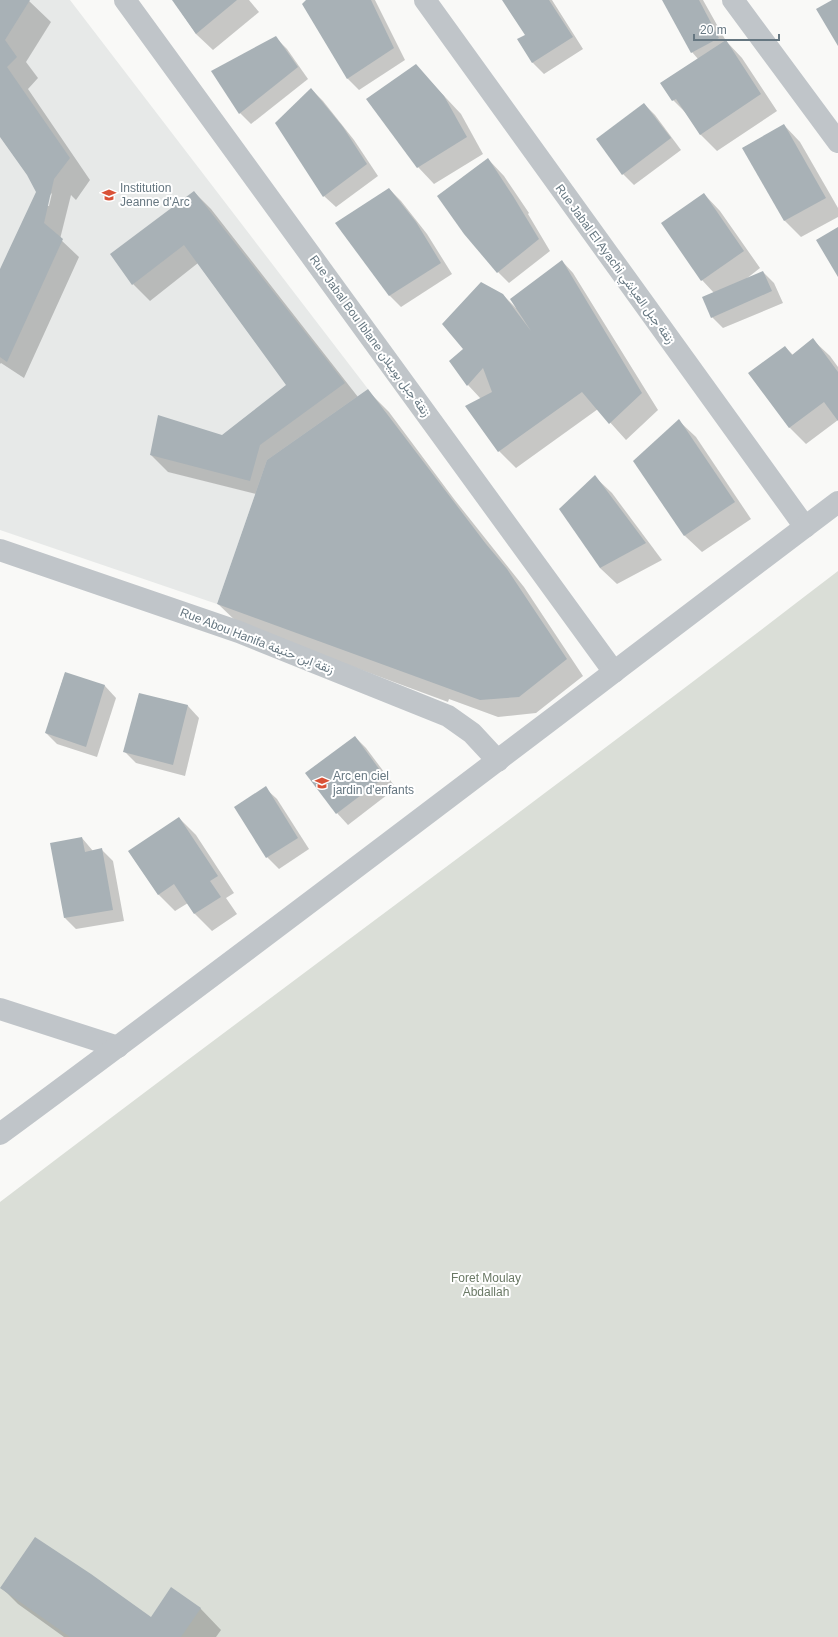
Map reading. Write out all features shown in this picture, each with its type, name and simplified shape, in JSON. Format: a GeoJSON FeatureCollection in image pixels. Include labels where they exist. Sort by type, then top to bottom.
{"type":"FeatureCollection","features":[{"type":"Feature","properties":{"kind":"street","name":"Rue Jabal Bou Iblane زنقة جبل بويبلان"},"geometry":{"type":"LineString","coordinates":[[125,0],[614,672]]}},
{"type":"Feature","properties":{"kind":"street","name":"Rue Jabal El Ayachi زنقة جبل العياشي"},"geometry":{"type":"LineString","coordinates":[[425,0],[805,527]]}},
{"type":"Feature","properties":{"kind":"street"},"geometry":{"type":"LineString","coordinates":[[733,0],[838,142]]}},
{"type":"Feature","properties":{"kind":"street"},"geometry":{"type":"LineString","coordinates":[[0,1134],[498,761],[838,502]]}},
{"type":"Feature","properties":{"kind":"street","name":"Rue Abou Hanifa زنقة اٍبن حنيفة"},"geometry":{"type":"LineString","coordinates":[[0,550],[239,632],[448,716],[472,733],[498,761]]}},
{"type":"Feature","properties":{"kind":"street"},"geometry":{"type":"LineString","coordinates":[[0,1010],[118,1047]]}},
{"type":"Feature","properties":{"kind":"shaded area","name":"Institution Jeanne d'Arc"},"geometry":{"type":"Polygon","coordinates":[[[0,0],[70,0],[368,389],[267,460],[217,604],[0,530],[0,0]]]}},
{"type":"Feature","properties":{"kind":"green space","name":"Foret Moulay Abdallah"},"geometry":{"type":"Polygon","coordinates":[[[838,571],[838,1637],[0,1637],[0,1202],[734,651],[838,571]]]}},
{"type":"Feature","properties":{"kind":"building"},"geometry":{"type":"Polygon","coordinates":[[[0,0],[30,0],[5,40],[17,57],[7,67],[70,158],[54,179],[44,223],[63,239],[7,362],[0,357],[0,269],[36,192],[27,175],[0,137],[0,0]]]}},
{"type":"Feature","properties":{"kind":"building"},"geometry":{"type":"Polygon","coordinates":[[[172,0],[237,0],[196,34],[172,0]]]}},
{"type":"Feature","properties":{"kind":"building"},"geometry":{"type":"Polygon","coordinates":[[[306,0],[371,0],[394,48],[347,79],[302,4],[306,0]]]}},
{"type":"Feature","properties":{"kind":"building"},"geometry":{"type":"Polygon","coordinates":[[[502,0],[549,0],[573,37],[532,63],[517,39],[525,35],[502,0]]]}},
{"type":"Feature","properties":{"kind":"building"},"geometry":{"type":"Polygon","coordinates":[[[662,0],[699,0],[719,38],[691,53],[662,0]]]}},
{"type":"Feature","properties":{"kind":"building"},"geometry":{"type":"Polygon","coordinates":[[[832,0],[838,0],[838,46],[816,9],[832,0]]]}},
{"type":"Feature","properties":{"kind":"building"},"geometry":{"type":"Polygon","coordinates":[[[276,36],[298,67],[239,114],[211,71],[276,36]]]}},
{"type":"Feature","properties":{"kind":"building"},"geometry":{"type":"Polygon","coordinates":[[[726,40],[761,94],[700,135],[676,99],[672,101],[660,83],[726,40]]]}},
{"type":"Feature","properties":{"kind":"building"},"geometry":{"type":"Polygon","coordinates":[[[416,64],[444,96],[467,137],[417,168],[366,99],[416,64]]]}},
{"type":"Feature","properties":{"kind":"building"},"geometry":{"type":"Polygon","coordinates":[[[311,88],[343,127],[367,164],[323,197],[275,123],[311,88]]]}},
{"type":"Feature","properties":{"kind":"building"},"geometry":{"type":"Polygon","coordinates":[[[644,103],[671,138],[622,175],[596,139],[644,103]]]}},
{"type":"Feature","properties":{"kind":"building"},"geometry":{"type":"Polygon","coordinates":[[[784,124],[826,198],[784,221],[742,148],[784,124]]]}},
{"type":"Feature","properties":{"kind":"building"},"geometry":{"type":"Polygon","coordinates":[[[488,158],[539,239],[497,273],[464,234],[437,196],[488,158]]]}},
{"type":"Feature","properties":{"kind":"building"},"geometry":{"type":"Polygon","coordinates":[[[389,188],[416,222],[441,263],[389,296],[335,223],[389,188]]]}},
{"type":"Feature","properties":{"kind":"building"},"geometry":{"type":"Polygon","coordinates":[[[194,191],[345,383],[260,445],[250,481],[150,455],[158,415],[222,435],[286,385],[184,245],[132,285],[110,254],[194,191]]]}},
{"type":"Feature","properties":{"kind":"building"},"geometry":{"type":"Polygon","coordinates":[[[704,193],[744,251],[701,281],[661,223],[704,193]]]}},
{"type":"Feature","properties":{"kind":"building"},"geometry":{"type":"Polygon","coordinates":[[[838,227],[838,277],[816,240],[838,227]]]}},
{"type":"Feature","properties":{"kind":"building"},"geometry":{"type":"Polygon","coordinates":[[[562,260],[642,393],[609,424],[582,392],[498,452],[465,406],[492,392],[483,368],[467,386],[449,361],[463,349],[442,324],[481,282],[503,294],[531,331],[510,299],[562,260]]]}},
{"type":"Feature","properties":{"kind":"building"},"geometry":{"type":"Polygon","coordinates":[[[763,271],[772,291],[711,318],[702,297],[763,271]]]}},
{"type":"Feature","properties":{"kind":"building"},"geometry":{"type":"Polygon","coordinates":[[[813,338],[838,372],[838,421],[824,402],[789,428],[748,373],[785,346],[792,355],[813,338]]]}},
{"type":"Feature","properties":{"kind":"building"},"geometry":{"type":"Polygon","coordinates":[[[368,389],[486,544],[507,569],[567,659],[519,697],[480,700],[217,604],[267,460],[368,389]]]}},
{"type":"Feature","properties":{"kind":"building"},"geometry":{"type":"Polygon","coordinates":[[[679,419],[735,502],[684,536],[633,461],[679,419]]]}},
{"type":"Feature","properties":{"kind":"building"},"geometry":{"type":"Polygon","coordinates":[[[595,475],[646,543],[600,568],[559,509],[595,475]]]}},
{"type":"Feature","properties":{"kind":"building"},"geometry":{"type":"Polygon","coordinates":[[[65,672],[105,685],[86,747],[45,733],[65,672]]]}},
{"type":"Feature","properties":{"kind":"building"},"geometry":{"type":"Polygon","coordinates":[[[139,693],[188,705],[173,765],[123,752],[139,693]]]}},
{"type":"Feature","properties":{"kind":"building"},"geometry":{"type":"Polygon","coordinates":[[[355,736],[385,777],[336,814],[305,773],[355,736]]]}},
{"type":"Feature","properties":{"kind":"building"},"geometry":{"type":"Polygon","coordinates":[[[266,786],[298,838],[266,858],[234,807],[266,786]]]}},
{"type":"Feature","properties":{"kind":"building"},"geometry":{"type":"Polygon","coordinates":[[[179,817],[218,876],[210,881],[221,897],[194,914],[174,884],[158,895],[128,851],[179,817]]]}},
{"type":"Feature","properties":{"kind":"building"},"geometry":{"type":"Polygon","coordinates":[[[82,837],[85,852],[102,848],[113,910],[64,918],[50,843],[82,837]]]}},
{"type":"Feature","properties":{"kind":"building"},"geometry":{"type":"Polygon","coordinates":[[[35,1537],[91,1574],[151,1617],[171,1587],[201,1608],[181,1637],[70,1637],[0,1588],[35,1537]]]}},
{"type":"Feature","properties":{"kind":"place","name":"Institution Jeanne d'Arc"},"geometry":{"type":"Point","coordinates":[109,195]}},
{"type":"Feature","properties":{"kind":"place","name":"Arc en ciel jardin d'enfants"},"geometry":{"type":"Point","coordinates":[322,783]}}]}
